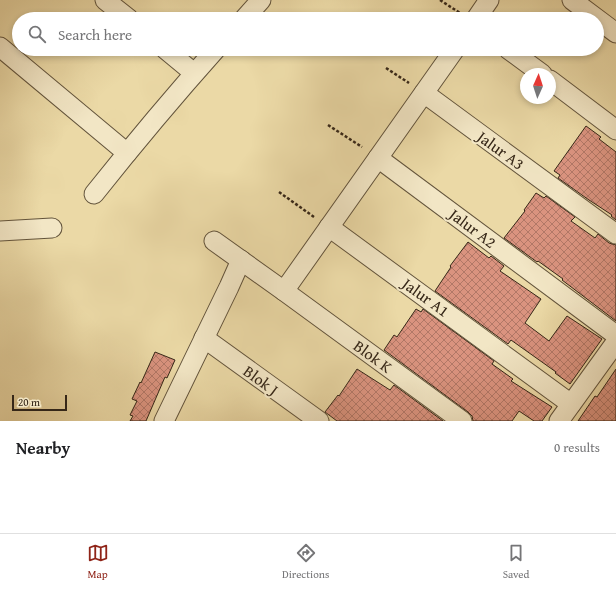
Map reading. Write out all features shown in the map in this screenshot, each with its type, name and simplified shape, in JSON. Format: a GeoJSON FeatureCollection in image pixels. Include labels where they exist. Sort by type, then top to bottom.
{"type":"FeatureCollection","features":[{"type":"Feature","properties":{"kind":"street"},"geometry":{"type":"LineString","coordinates":[[105,0],[120,12]]}},
{"type":"Feature","properties":{"kind":"street"},"geometry":{"type":"LineString","coordinates":[[250,12],[260,0]]}},
{"type":"Feature","properties":{"kind":"street"},"geometry":{"type":"LineString","coordinates":[[475,12],[489,0]]}},
{"type":"Feature","properties":{"kind":"street"},"geometry":{"type":"LineString","coordinates":[[572,0],[588,12]]}},
{"type":"Feature","properties":{"kind":"street"},"geometry":{"type":"LineString","coordinates":[[604,23],[616,32]]}},
{"type":"Feature","properties":{"kind":"street"},"geometry":{"type":"LineString","coordinates":[[0,47],[127,153]]}},
{"type":"Feature","properties":{"kind":"street"},"geometry":{"type":"LineString","coordinates":[[173,56],[194,73]]}},
{"type":"Feature","properties":{"kind":"street"},"geometry":{"type":"LineString","coordinates":[[94,194],[210,56]]}},
{"type":"Feature","properties":{"kind":"street"},"geometry":{"type":"LineString","coordinates":[[284,291],[450,56]]}},
{"type":"Feature","properties":{"kind":"street"},"geometry":{"type":"LineString","coordinates":[[518,56],[534,68]]}},
{"type":"Feature","properties":{"kind":"street"},"geometry":{"type":"LineString","coordinates":[[556,85],[616,130]]}},
{"type":"Feature","properties":{"kind":"street","name":"Jalur A3"},"geometry":{"type":"LineString","coordinates":[[424,93],[616,234]]}},
{"type":"Feature","properties":{"kind":"street","name":"Jalur A2"},"geometry":{"type":"LineString","coordinates":[[378,158],[616,335]]}},
{"type":"Feature","properties":{"kind":"street","name":"Jalur A1"},"geometry":{"type":"LineString","coordinates":[[329,227],[571,404]]}},
{"type":"Feature","properties":{"kind":"street"},"geometry":{"type":"LineString","coordinates":[[0,231],[52,228]]}},
{"type":"Feature","properties":{"kind":"street","name":"Blok K"},"geometry":{"type":"LineString","coordinates":[[214,241],[462,421]]}},
{"type":"Feature","properties":{"kind":"street"},"geometry":{"type":"LineString","coordinates":[[170,419],[204,338],[241,260]]}},
{"type":"Feature","properties":{"kind":"street","name":"Blok J"},"geometry":{"type":"LineString","coordinates":[[204,338],[319,421]]}},
{"type":"Feature","properties":{"kind":"street"},"geometry":{"type":"LineString","coordinates":[[559,421],[616,342]]}},
{"type":"Feature","properties":{"kind":"path"},"geometry":{"type":"LineString","coordinates":[[440,0],[460,12]]}},
{"type":"Feature","properties":{"kind":"path"},"geometry":{"type":"LineString","coordinates":[[386,68],[424,93]]}},
{"type":"Feature","properties":{"kind":"path"},"geometry":{"type":"LineString","coordinates":[[328,125],[378,158]]}},
{"type":"Feature","properties":{"kind":"path"},"geometry":{"type":"LineString","coordinates":[[279,192],[329,227]]}},
{"type":"Feature","properties":{"kind":"building"},"geometry":{"type":"Polygon","coordinates":[[[586,126],[601,137],[599,139],[616,152],[616,220],[611,216],[612,215],[558,178],[560,175],[554,171],[586,126]]]}},
{"type":"Feature","properties":{"kind":"building"},"geometry":{"type":"Polygon","coordinates":[[[536,193],[544,198],[546,196],[575,217],[571,221],[595,238],[598,234],[609,243],[616,245],[616,321],[562,280],[563,279],[504,238],[525,211],[524,210],[536,193]]]}},
{"type":"Feature","properties":{"kind":"building"},"geometry":{"type":"Polygon","coordinates":[[[468,242],[489,258],[491,256],[504,266],[500,271],[541,299],[525,323],[549,341],[567,316],[602,339],[570,384],[555,373],[556,372],[511,340],[508,344],[435,291],[451,267],[450,266],[468,242]]]}},
{"type":"Feature","properties":{"kind":"building"},"geometry":{"type":"Polygon","coordinates":[[[416,309],[421,312],[423,309],[494,361],[492,364],[513,379],[511,381],[552,407],[542,421],[534,421],[519,411],[512,421],[473,421],[472,416],[468,412],[384,350],[394,335],[397,337],[416,309]]]}},
{"type":"Feature","properties":{"kind":"building"},"geometry":{"type":"Polygon","coordinates":[[[155,352],[175,360],[167,378],[165,377],[146,421],[130,421],[133,416],[130,415],[137,401],[132,399],[155,352]]]}},
{"type":"Feature","properties":{"kind":"building"},"geometry":{"type":"Polygon","coordinates":[[[357,369],[390,390],[394,385],[443,421],[337,421],[325,412],[338,395],[339,396],[357,369]]]}},
{"type":"Feature","properties":{"kind":"building"},"geometry":{"type":"Polygon","coordinates":[[[616,369],[616,421],[578,421],[595,396],[597,397],[616,369]]]}}]}
